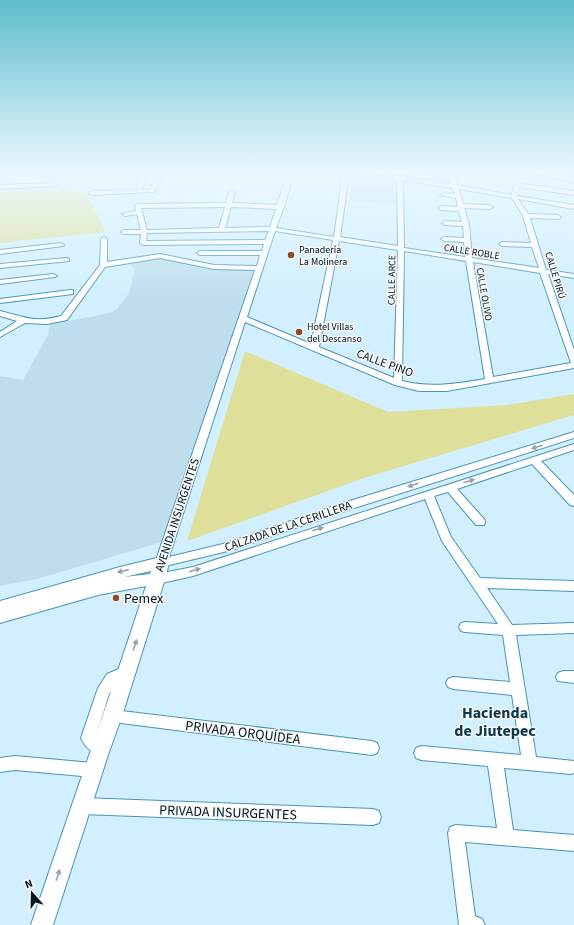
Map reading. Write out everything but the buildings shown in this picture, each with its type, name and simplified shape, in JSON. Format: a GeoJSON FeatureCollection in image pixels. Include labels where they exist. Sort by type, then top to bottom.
{"type":"FeatureCollection","features":[{"type":"Feature","properties":{"kind":"main road","name":"CALZADA DE LA CERILLERA"},"geometry":{"type":"LineString","coordinates":[[0,607],[51,593],[119,571],[159,571]]}},
{"type":"Feature","properties":{"kind":"main road","name":"CALZADA DE LA CERILLERA"},"geometry":{"type":"LineString","coordinates":[[0,616],[98,589],[137,580],[159,571]]}},
{"type":"Feature","properties":{"kind":"main road","name":"AVENIDA INSURGENTES"},"geometry":{"type":"LineString","coordinates":[[42,925],[100,749],[113,716],[159,571]]}},
{"type":"Feature","properties":{"kind":"street"},"geometry":{"type":"LineString","coordinates":[[140,216],[144,231],[143,243],[269,242]]}},
{"type":"Feature","properties":{"kind":"street"},"geometry":{"type":"LineString","coordinates":[[222,230],[226,216]]}},
{"type":"Feature","properties":{"kind":"street","name":"AVENIDA INSURGENTES"},"geometry":{"type":"LineString","coordinates":[[159,571],[259,268],[278,216]]}},
{"type":"Feature","properties":{"kind":"street"},"geometry":{"type":"LineString","coordinates":[[314,349],[339,216]]}},
{"type":"Feature","properties":{"kind":"street","name":"CALLE ARCE"},"geometry":{"type":"LineString","coordinates":[[398,383],[401,216]]}},
{"type":"Feature","properties":{"kind":"street","name":"CALLE OLIVO"},"geometry":{"type":"LineString","coordinates":[[464,216],[469,261],[489,379]]}},
{"type":"Feature","properties":{"kind":"street","name":"CALLE PIRÚ"},"geometry":{"type":"LineString","coordinates":[[526,216],[574,362]]}},
{"type":"Feature","properties":{"kind":"street"},"geometry":{"type":"LineString","coordinates":[[531,216],[558,217]]}},
{"type":"Feature","properties":{"kind":"street"},"geometry":{"type":"LineString","coordinates":[[445,223],[466,224]]}},
{"type":"Feature","properties":{"kind":"street","name":"CALLE ROBLE"},"geometry":{"type":"LineString","coordinates":[[124,232],[273,229],[336,238],[469,261],[574,276]]}},
{"type":"Feature","properties":{"kind":"street"},"geometry":{"type":"LineString","coordinates":[[0,313],[22,322],[43,322],[64,318],[103,265],[104,239]]}},
{"type":"Feature","properties":{"kind":"street"},"geometry":{"type":"LineString","coordinates":[[444,239],[467,240]]}},
{"type":"Feature","properties":{"kind":"street"},"geometry":{"type":"LineString","coordinates":[[502,244],[536,245]]}},
{"type":"Feature","properties":{"kind":"street"},"geometry":{"type":"LineString","coordinates":[[0,252],[62,245]]}},
{"type":"Feature","properties":{"kind":"street"},"geometry":{"type":"LineString","coordinates":[[200,253],[265,253]]}},
{"type":"Feature","properties":{"kind":"street"},"geometry":{"type":"LineString","coordinates":[[103,265],[160,256],[214,267],[259,268]]}},
{"type":"Feature","properties":{"kind":"street"},"geometry":{"type":"LineString","coordinates":[[0,266],[67,260]]}},
{"type":"Feature","properties":{"kind":"street"},"geometry":{"type":"LineString","coordinates":[[0,282],[53,276]]}},
{"type":"Feature","properties":{"kind":"street"},"geometry":{"type":"LineString","coordinates":[[0,301],[70,292]]}},
{"type":"Feature","properties":{"kind":"street","name":"CALLE PINO"},"geometry":{"type":"LineString","coordinates":[[243,318],[398,383],[419,388],[446,388],[489,379],[574,365]]}},
{"type":"Feature","properties":{"kind":"street"},"geometry":{"type":"LineString","coordinates":[[0,335],[22,322]]}},
{"type":"Feature","properties":{"kind":"street","name":"CALZADA DE LA CERILLERA"},"geometry":{"type":"LineString","coordinates":[[159,571],[344,507],[574,435]]}},
{"type":"Feature","properties":{"kind":"street","name":"CALZADA DE LA CERILLERA"},"geometry":{"type":"LineString","coordinates":[[159,571],[193,571],[428,494],[573,449]]}},
{"type":"Feature","properties":{"kind":"street"},"geometry":{"type":"LineString","coordinates":[[534,460],[574,502]]}},
{"type":"Feature","properties":{"kind":"street"},"geometry":{"type":"LineString","coordinates":[[450,487],[480,522]]}},
{"type":"Feature","properties":{"kind":"street"},"geometry":{"type":"LineString","coordinates":[[428,494],[446,538],[509,630],[530,763]]}},
{"type":"Feature","properties":{"kind":"street"},"geometry":{"type":"LineString","coordinates":[[478,583],[574,586]]}},
{"type":"Feature","properties":{"kind":"street"},"geometry":{"type":"LineString","coordinates":[[465,627],[509,630],[574,628]]}},
{"type":"Feature","properties":{"kind":"street"},"geometry":{"type":"LineString","coordinates":[[100,749],[88,738],[103,692],[112,678],[126,672]]}},
{"type":"Feature","properties":{"kind":"street"},"geometry":{"type":"LineString","coordinates":[[453,683],[518,689]]}},
{"type":"Feature","properties":{"kind":"street","name":"PRIVADA ORQUÍDEA"},"geometry":{"type":"LineString","coordinates":[[113,716],[372,748]]}},
{"type":"Feature","properties":{"kind":"street"},"geometry":{"type":"LineString","coordinates":[[421,753],[571,767]]}},
{"type":"Feature","properties":{"kind":"street"},"geometry":{"type":"LineString","coordinates":[[495,760],[506,838]]}},
{"type":"Feature","properties":{"kind":"street"},"geometry":{"type":"LineString","coordinates":[[0,765],[15,763],[93,770]]}},
{"type":"Feature","properties":{"kind":"street","name":"PRIVADA INSURGENTES"},"geometry":{"type":"LineString","coordinates":[[82,806],[373,817]]}},
{"type":"Feature","properties":{"kind":"street"},"geometry":{"type":"LineString","coordinates":[[476,925],[468,925],[456,833],[574,843]]}},
{"type":"Feature","properties":{"kind":"shaded area"},"geometry":{"type":"Polygon","coordinates":[[[153,257],[170,258],[218,269],[254,270],[162,542],[37,579],[0,586],[0,376],[23,380],[48,335],[50,324],[112,312],[118,308],[129,293],[135,269],[127,262],[153,257]]]}},
{"type":"Feature","properties":{"kind":"green space"},"geometry":{"type":"Polygon","coordinates":[[[0,216],[98,216],[105,232],[0,243],[0,216]]]}},
{"type":"Feature","properties":{"kind":"green space"},"geometry":{"type":"Polygon","coordinates":[[[245,351],[388,412],[508,405],[574,394],[574,415],[367,477],[187,541],[245,351]]]}},
{"type":"Feature","properties":{"kind":"place","name":"Panadería La Molinera"},"geometry":{"type":"Point","coordinates":[291,255]}},
{"type":"Feature","properties":{"kind":"place","name":"Hotel Villas del Descanso"},"geometry":{"type":"Point","coordinates":[299,332]}},
{"type":"Feature","properties":{"kind":"place","name":"Pemex"},"geometry":{"type":"Point","coordinates":[116,598]}},
{"type":"Feature","properties":{"kind":"district","name":"Hacienda de Jiutepec"},"geometry":{"type":"Point","coordinates":[495,721]}}]}
